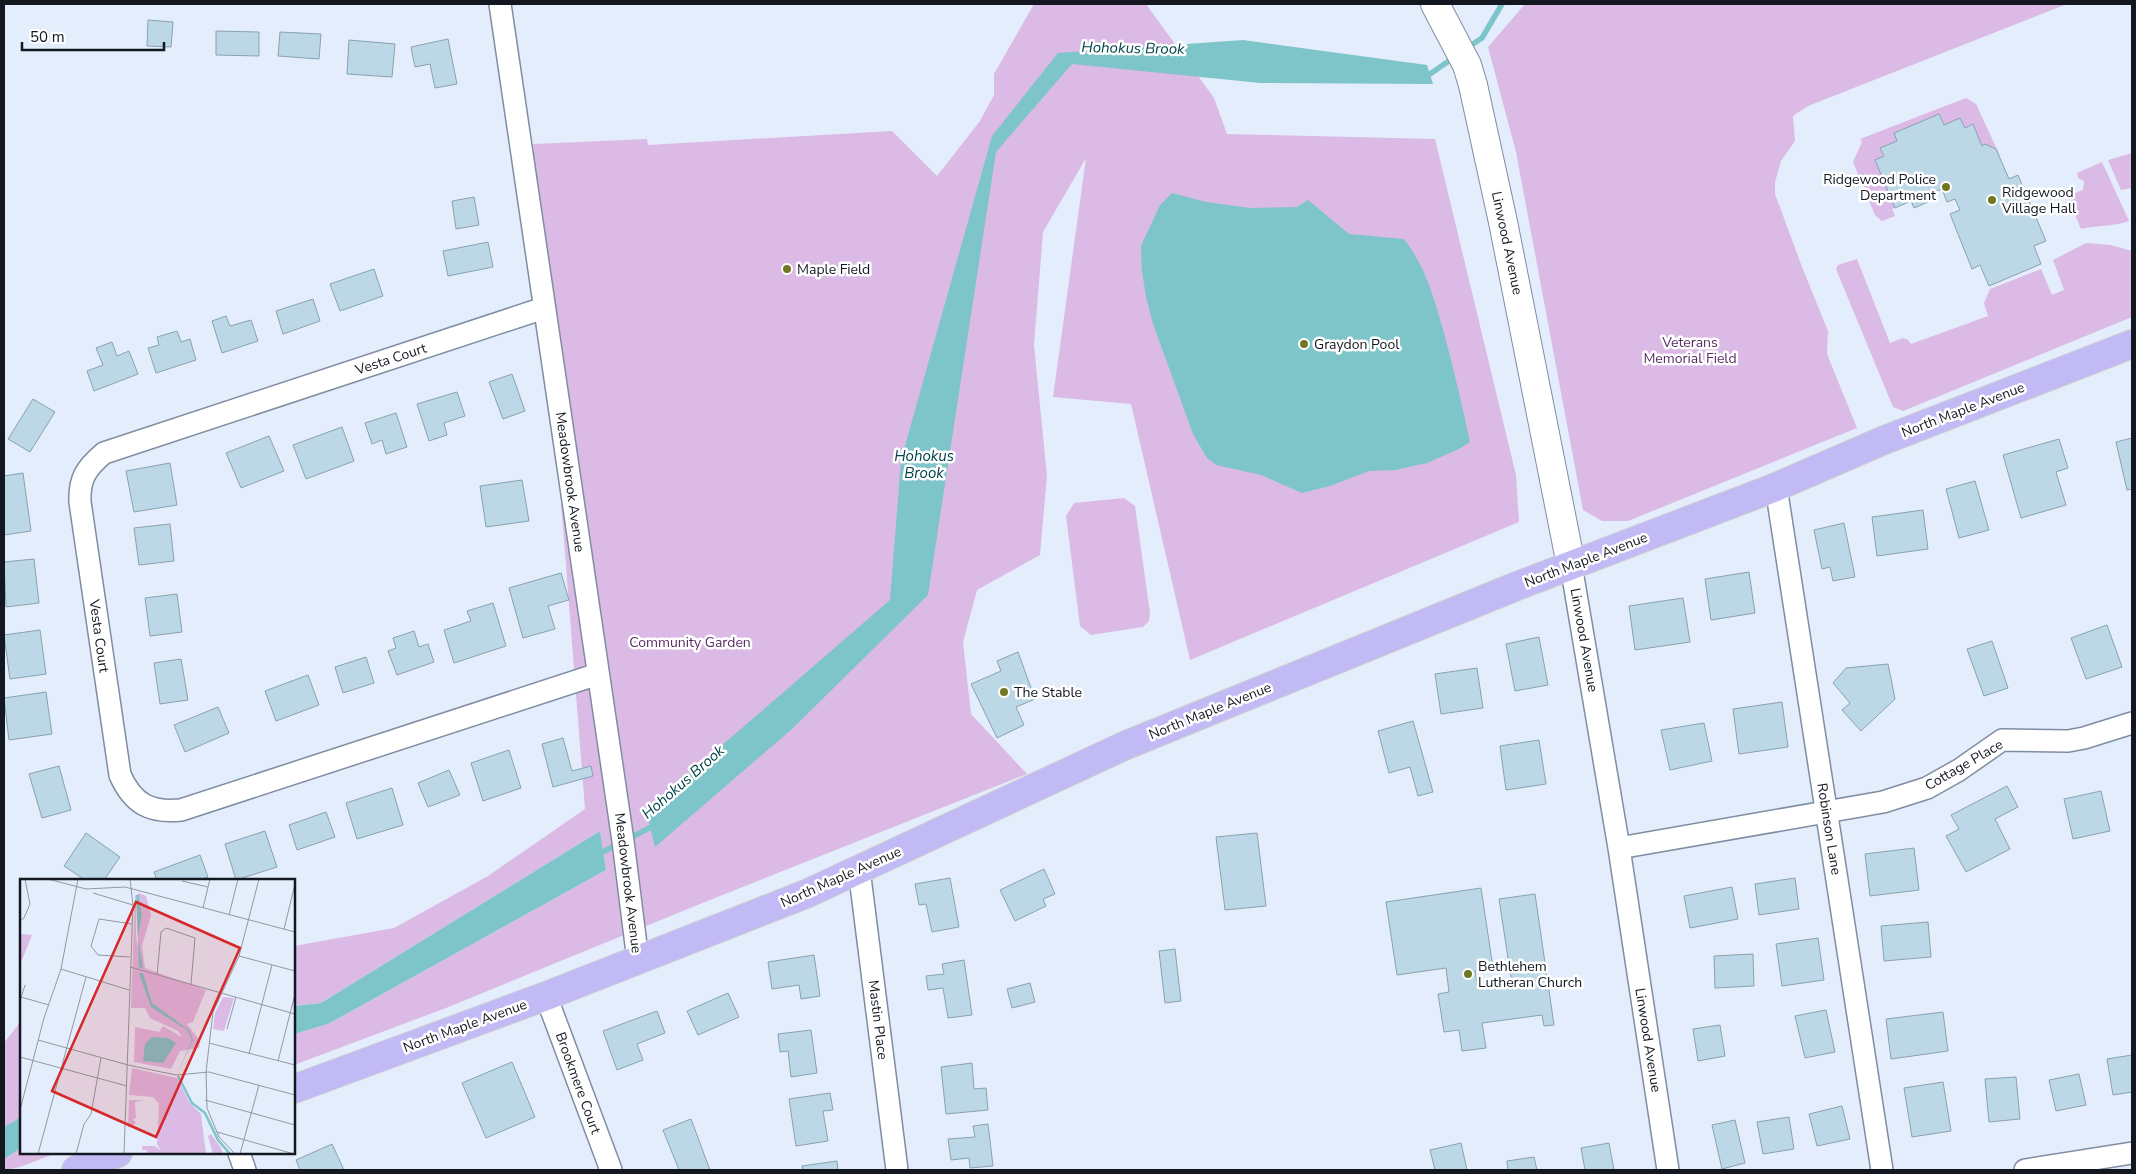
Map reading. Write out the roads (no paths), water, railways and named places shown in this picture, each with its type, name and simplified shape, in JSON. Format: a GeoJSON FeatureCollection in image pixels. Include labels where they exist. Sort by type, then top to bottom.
{"type":"FeatureCollection","features":[{"type":"Feature","properties":{"kind":"main road","name":"Linwood Avenue"},"geometry":{"type":"LineString","coordinates":[[1439,11],[1467,65],[1473,85],[1503,222],[1571,564]]}},
{"type":"Feature","properties":{"kind":"main road","name":"North Maple Avenue"},"geometry":{"type":"LineString","coordinates":[[295,1089],[638,961],[806,894],[1124,746],[1571,564],[1776,487],[1882,442],[2132,344]]}},
{"type":"Feature","properties":{"kind":"main road"},"geometry":{"type":"LineString","coordinates":[[76,1170],[116,1154]]}},
{"type":"Feature","properties":{"kind":"street","name":"Meadowbrook Avenue"},"geometry":{"type":"LineString","coordinates":[[500,4],[620,817],[638,961]]}},
{"type":"Feature","properties":{"kind":"street","name":"Vesta Court"},"geometry":{"type":"LineString","coordinates":[[544,308],[104,453],[91,464],[83,476],[79,491],[80,502],[120,776],[131,794],[150,808],[165,811],[181,810],[598,674]]}},
{"type":"Feature","properties":{"kind":"street","name":"Robinson Lane"},"geometry":{"type":"LineString","coordinates":[[1776,487],[1882,1170]]}},
{"type":"Feature","properties":{"kind":"street","name":"Linwood Avenue"},"geometry":{"type":"LineString","coordinates":[[1571,564],[1619,848],[1668,1170]]}},
{"type":"Feature","properties":{"kind":"street","name":"Cottage Place"},"geometry":{"type":"LineString","coordinates":[[1619,848],[1884,802],[1927,788],[1959,770],[2002,740],[2068,741],[2132,723]]}},
{"type":"Feature","properties":{"kind":"street","name":"Mastin Place"},"geometry":{"type":"LineString","coordinates":[[859,869],[897,1170]]}},
{"type":"Feature","properties":{"kind":"street","name":"Brookmere Court"},"geometry":{"type":"LineString","coordinates":[[546,996],[610,1170]]}},
{"type":"Feature","properties":{"kind":"street"},"geometry":{"type":"LineString","coordinates":[[2025,1170],[2132,1153]]}},
{"type":"Feature","properties":{"kind":"street"},"geometry":{"type":"LineString","coordinates":[[239,1154],[245,1170]]}},
{"type":"Feature","properties":{"kind":"water","name":"Hohokus Brook"},"geometry":{"type":"Polygon","coordinates":[[[1243,40],[1427,65],[1433,84],[1260,83],[1072,64],[996,152],[928,595],[792,729],[655,847],[646,811],[890,600],[901,460],[992,136],[1058,53],[1243,40]]]}},
{"type":"Feature","properties":{"kind":"water","name":"Graydon Pool"},"geometry":{"type":"Polygon","coordinates":[[[1172,193],[1206,202],[1250,208],[1297,207],[1308,200],[1349,234],[1404,239],[1424,272],[1433,296],[1451,360],[1470,442],[1427,463],[1396,470],[1369,471],[1330,486],[1302,493],[1261,475],[1216,465],[1207,458],[1193,434],[1153,324],[1142,271],[1141,246],[1160,205],[1172,193]]]}},
{"type":"Feature","properties":{"kind":"water"},"geometry":{"type":"Polygon","coordinates":[[[600,831],[606,870],[328,1024],[295,1034],[295,1006],[321,1003],[600,831]]]}},
{"type":"Feature","properties":{"kind":"water"},"geometry":{"type":"Polygon","coordinates":[[[20,1118],[20,1149],[4,1159],[4,1127],[20,1118]]]}},
{"type":"Feature","properties":{"kind":"waterway","name":"Hohokus Brook"},"geometry":{"type":"LineString","coordinates":[[1467,48],[1482,38],[1502,4]]}},
{"type":"Feature","properties":{"kind":"waterway","name":"Hohokus Brook"},"geometry":{"type":"LineString","coordinates":[[1423,73],[1430,74],[1456,56]]}},
{"type":"Feature","properties":{"kind":"waterway","name":"Hohokus Brook"},"geometry":{"type":"LineString","coordinates":[[628,839],[655,825]]}},
{"type":"Feature","properties":{"kind":"waterway","name":"Hohokus Brook"},"geometry":{"type":"LineString","coordinates":[[597,855],[620,843]]}},
{"type":"Feature","properties":{"kind":"place","name":"Ridgewood Police Department"},"geometry":{"type":"Point","coordinates":[1946,187]}},
{"type":"Feature","properties":{"kind":"place","name":"Ridgewood Village Hall"},"geometry":{"type":"Point","coordinates":[1992,200]}},
{"type":"Feature","properties":{"kind":"place","name":"Maple Field"},"geometry":{"type":"Point","coordinates":[787,269]}},
{"type":"Feature","properties":{"kind":"place","name":"Graydon Pool"},"geometry":{"type":"Point","coordinates":[1304,344]}},
{"type":"Feature","properties":{"kind":"place","name":"The Stable"},"geometry":{"type":"Point","coordinates":[1004,692]}},
{"type":"Feature","properties":{"kind":"place","name":"Bethlehem Lutheran Church"},"geometry":{"type":"Point","coordinates":[1468,974]}},
{"type":"Feature","properties":{"kind":"park label","name":"Veterans Memorial Field"},"geometry":{"type":"Point","coordinates":[1690,350]}},
{"type":"Feature","properties":{"kind":"park label","name":"Community Garden"},"geometry":{"type":"Point","coordinates":[690,642]}}]}
